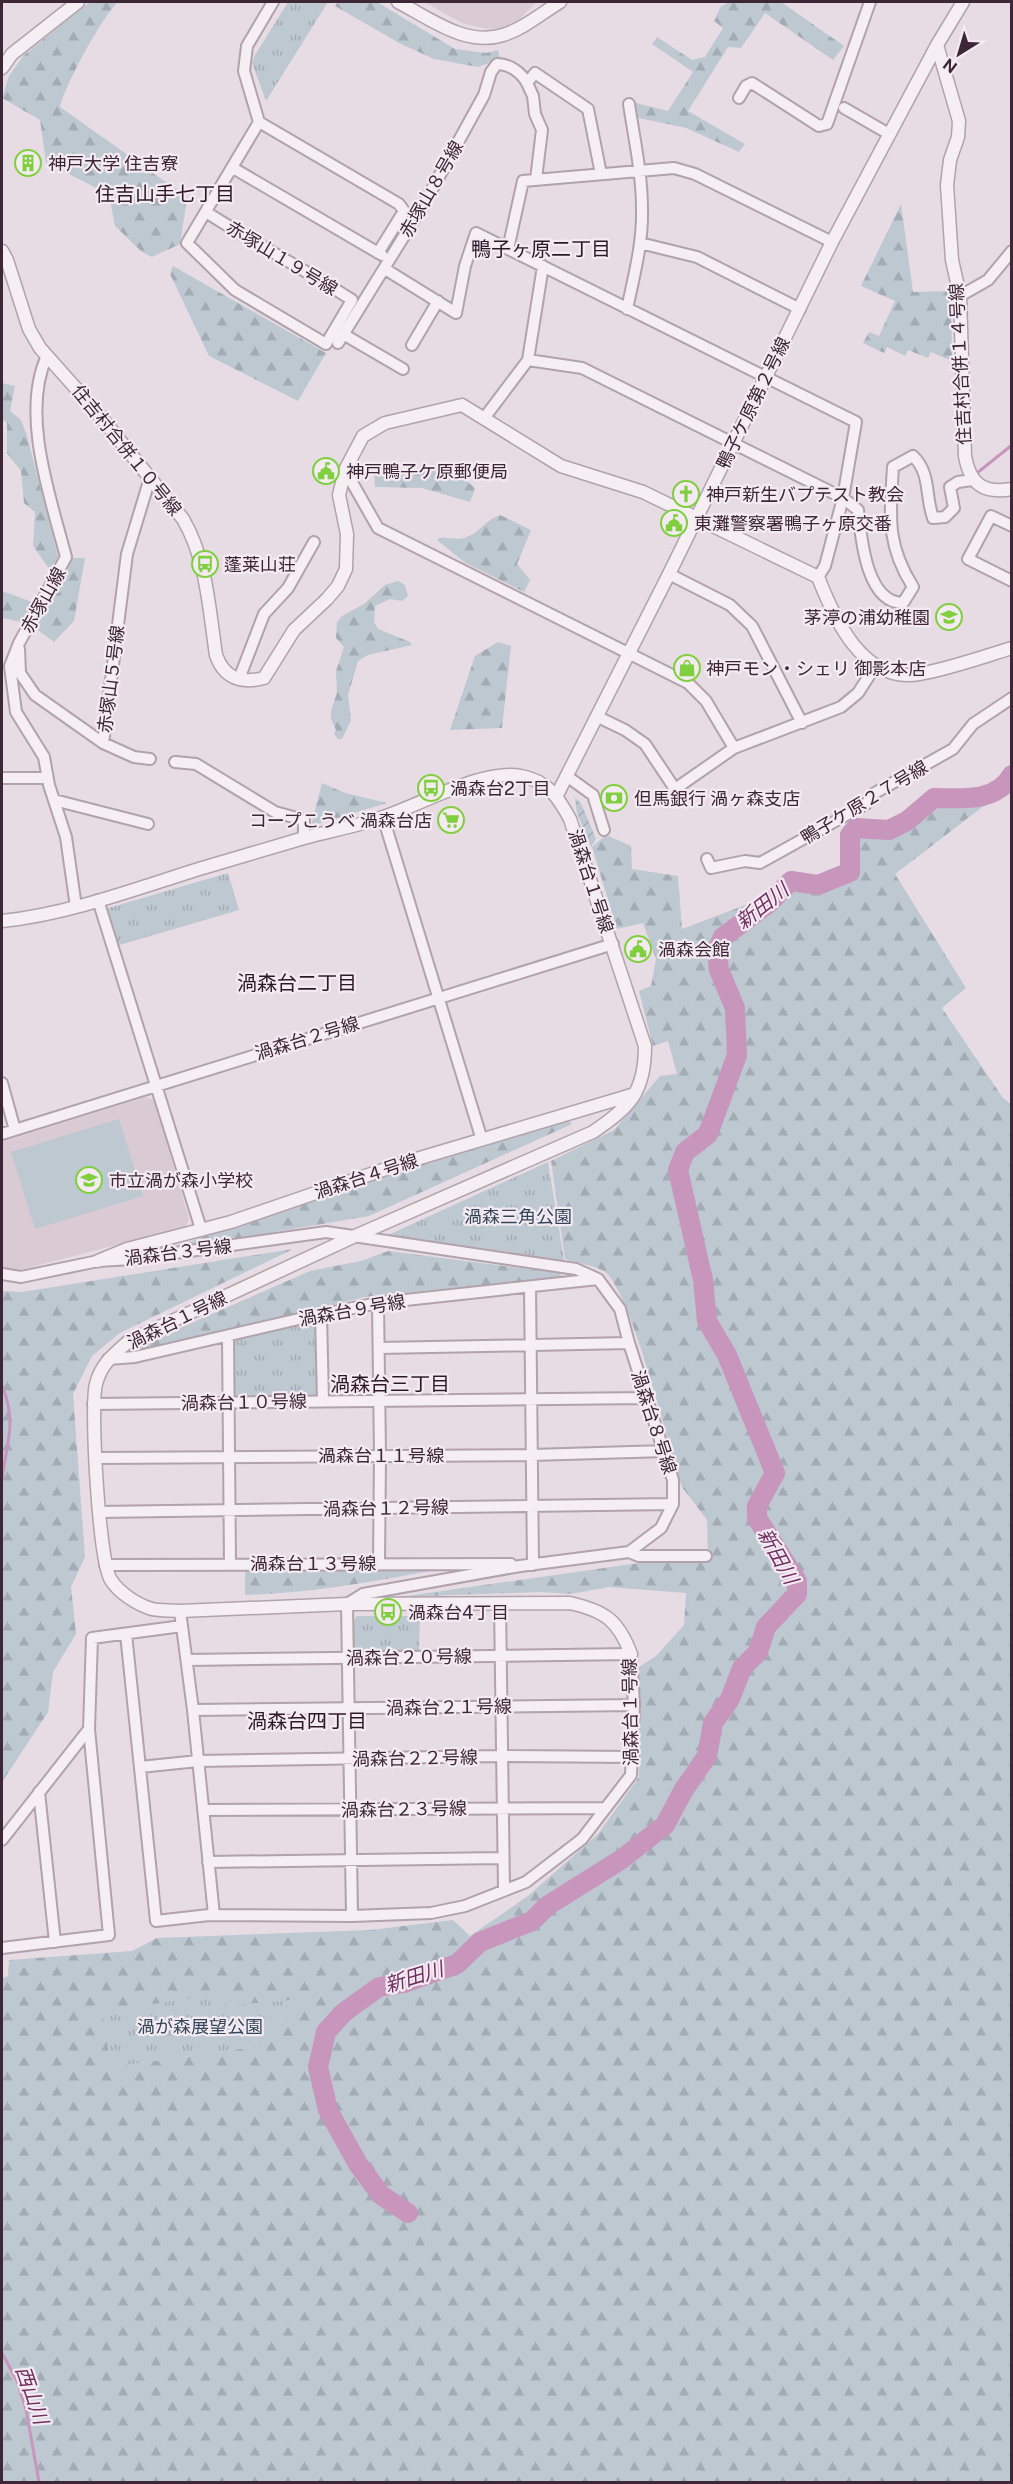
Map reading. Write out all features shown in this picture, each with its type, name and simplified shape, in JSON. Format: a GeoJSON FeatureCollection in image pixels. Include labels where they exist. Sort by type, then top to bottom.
{"type":"FeatureCollection","features":[{"type":"Feature","properties":{"kind":"street"},"geometry":{"type":"LineString","coordinates":[[2,68],[12,54],[73,2]]}},
{"type":"Feature","properties":{"kind":"street"},"geometry":{"type":"LineString","coordinates":[[273,2],[247,46],[244,71],[259,122],[399,204],[404,211],[378,254]]}},
{"type":"Feature","properties":{"kind":"street"},"geometry":{"type":"LineString","coordinates":[[398,2],[454,31],[480,38],[503,35],[560,2]]}},
{"type":"Feature","properties":{"kind":"street"},"geometry":{"type":"LineString","coordinates":[[739,98],[746,86],[752,83],[819,126],[826,124],[870,2]]}},
{"type":"Feature","properties":{"kind":"street"},"geometry":{"type":"LineString","coordinates":[[937,45],[963,2]]}},
{"type":"Feature","properties":{"kind":"street","name":"鴨子ケ原第２号線"},"geometry":{"type":"LineString","coordinates":[[557,795],[630,654],[832,242],[937,45]]}},
{"type":"Feature","properties":{"kind":"street","name":"住吉村合併１４号線"},"geometry":{"type":"LineString","coordinates":[[937,45],[959,121],[958,137],[950,160],[947,185],[952,260],[960,296],[965,456],[968,474],[972,480]]}},
{"type":"Feature","properties":{"kind":"street","name":"赤塚山８号線"},"geometry":{"type":"LineString","coordinates":[[403,369],[341,339],[385,269],[484,95],[491,72],[497,64],[506,64],[527,83]]}},
{"type":"Feature","properties":{"kind":"street"},"geometry":{"type":"LineString","coordinates":[[536,179],[542,130],[535,114],[533,96],[527,83],[535,73],[588,109],[601,174]]}},
{"type":"Feature","properties":{"kind":"street"},"geometry":{"type":"LineString","coordinates":[[627,309],[640,243],[643,209],[640,170],[628,104]]}},
{"type":"Feature","properties":{"kind":"street"},"geometry":{"type":"LineString","coordinates":[[844,108],[890,134]]}},
{"type":"Feature","properties":{"kind":"street","name":"赤塚山１９号線"},"geometry":{"type":"LineString","coordinates":[[206,212],[352,300],[326,344],[235,290],[187,243],[259,122]]}},
{"type":"Feature","properties":{"kind":"street"},"geometry":{"type":"LineString","coordinates":[[233,168],[329,222],[378,254],[391,258]]}},
{"type":"Feature","properties":{"kind":"street"},"geometry":{"type":"LineString","coordinates":[[508,249],[523,181],[674,168],[696,174],[832,242]]}},
{"type":"Feature","properties":{"kind":"street"},"geometry":{"type":"LineString","coordinates":[[385,269],[456,313],[465,266],[476,233],[856,422],[843,498],[825,566],[818,577]]}},
{"type":"Feature","properties":{"kind":"street"},"geometry":{"type":"LineString","coordinates":[[640,243],[697,257],[800,309]]}},
{"type":"Feature","properties":{"kind":"street","name":"住吉村合併１０号線"},"geometry":{"type":"LineString","coordinates":[[2,251],[30,329],[47,356],[150,478],[183,519],[194,537],[201,558],[219,663],[232,676],[239,679]]}},
{"type":"Feature","properties":{"kind":"street"},"geometry":{"type":"LineString","coordinates":[[960,296],[988,280],[1011,251]]}},
{"type":"Feature","properties":{"kind":"street"},"geometry":{"type":"LineString","coordinates":[[485,417],[528,360],[543,266]]}},
{"type":"Feature","properties":{"kind":"street"},"geometry":{"type":"LineString","coordinates":[[412,345],[438,301]]}},
{"type":"Feature","properties":{"kind":"street","name":"赤塚山線"},"geometry":{"type":"LineString","coordinates":[[47,356],[43,364],[38,400],[37,439],[66,557],[19,643],[10,666],[16,712],[44,757],[47,778],[66,837],[76,907]]}},
{"type":"Feature","properties":{"kind":"street"},"geometry":{"type":"LineString","coordinates":[[528,360],[582,368],[843,498],[858,510],[870,575],[882,595],[894,603],[903,603],[913,587],[900,567],[890,532],[893,467],[913,456],[919,462],[927,479],[929,508],[933,518],[945,517],[954,508],[950,487],[958,482],[972,480],[992,491],[1011,489]]}},
{"type":"Feature","properties":{"kind":"street"},"geometry":{"type":"LineString","coordinates":[[314,542],[288,588],[264,614],[239,679],[249,682],[264,678],[294,630],[338,586],[346,569],[347,534],[339,495],[345,471],[363,436],[385,423],[462,405],[485,417],[561,466],[643,492],[697,516],[818,577],[836,620],[850,641],[876,666],[893,673],[917,675],[1011,648]]}},
{"type":"Feature","properties":{"kind":"street"},"geometry":{"type":"LineString","coordinates":[[345,471],[378,528],[688,683],[706,701],[734,748]]}},
{"type":"Feature","properties":{"kind":"street","name":"赤塚山５号線"},"geometry":{"type":"LineString","coordinates":[[19,643],[20,673],[35,695],[103,743],[127,554],[150,478]]}},
{"type":"Feature","properties":{"kind":"street"},"geometry":{"type":"LineString","coordinates":[[1011,526],[991,516],[968,560],[1011,581]]}},
{"type":"Feature","properties":{"kind":"street"},"geometry":{"type":"LineString","coordinates":[[669,574],[730,605],[752,626],[802,723]]}},
{"type":"Feature","properties":{"kind":"street"},"geometry":{"type":"LineString","coordinates":[[598,717],[645,744],[675,789],[734,748],[841,708],[858,693],[876,666]]}},
{"type":"Feature","properties":{"kind":"street","name":"鴨子ケ原２７号線"},"geometry":{"type":"LineString","coordinates":[[706,859],[711,868],[746,861],[760,863],[866,804],[873,794],[953,749],[973,724],[1011,698]]}},
{"type":"Feature","properties":{"kind":"street"},"geometry":{"type":"LineString","coordinates":[[103,743],[134,757],[150,759]]}},
{"type":"Feature","properties":{"kind":"street"},"geometry":{"type":"LineString","coordinates":[[176,762],[196,764],[274,812],[304,820],[304,838]]}},
{"type":"Feature","properties":{"kind":"street"},"geometry":{"type":"LineString","coordinates":[[2,921],[28,918],[76,907],[304,838],[383,817],[476,781],[498,776],[520,775],[543,783],[557,795]]}},
{"type":"Feature","properties":{"kind":"street","name":"渦森台１号線"},"geometry":{"type":"LineString","coordinates":[[568,777],[593,795],[604,830]]}},
{"type":"Feature","properties":{"kind":"street"},"geometry":{"type":"LineString","coordinates":[[2,778],[47,778]]}},
{"type":"Feature","properties":{"kind":"street","name":"渦森台１号線"},"geometry":{"type":"LineString","coordinates":[[140,1767],[156,1921],[214,1916],[352,1916],[430,1912],[465,1906],[526,1882],[582,1839],[631,1775],[634,1705],[632,1654],[623,1633],[594,1608],[570,1603],[347,1604],[180,1611],[153,1609],[120,1591],[110,1580],[105,1565],[99,1512],[93,1404],[95,1386],[100,1370],[108,1359],[129,1341],[355,1236],[592,1132],[616,1116],[636,1094],[645,1070],[645,1046],[570,819],[557,795]]}},
{"type":"Feature","properties":{"kind":"street"},"geometry":{"type":"LineString","coordinates":[[54,800],[148,824]]}},
{"type":"Feature","properties":{"kind":"street"},"geometry":{"type":"LineString","coordinates":[[383,817],[482,1140]]}},
{"type":"Feature","properties":{"kind":"street"},"geometry":{"type":"LineString","coordinates":[[98,900],[154,1086],[201,1229]]}},
{"type":"Feature","properties":{"kind":"street","name":"渦森台２号線"},"geometry":{"type":"LineString","coordinates":[[2,1134],[613,944]]}},
{"type":"Feature","properties":{"kind":"street"},"geometry":{"type":"LineString","coordinates":[[2,1083],[15,1130]]}},
{"type":"Feature","properties":{"kind":"street","name":"渦森台４号線"},"geometry":{"type":"LineString","coordinates":[[98,1261],[127,1249],[231,1222],[403,1163],[636,1094]]}},
{"type":"Feature","properties":{"kind":"street","name":"渦森台３号線"},"geometry":{"type":"LineString","coordinates":[[2,1274],[21,1277],[98,1261],[132,1259],[326,1232],[355,1236]]}},
{"type":"Feature","properties":{"kind":"street","name":"渦森台８号線"},"geometry":{"type":"LineString","coordinates":[[355,1236],[576,1269],[598,1280],[620,1309],[646,1398],[666,1451],[673,1480],[673,1504]]}},
{"type":"Feature","properties":{"kind":"street","name":"渦森台９号線"},"geometry":{"type":"LineString","coordinates":[[108,1359],[135,1357],[378,1303],[598,1280]]}},
{"type":"Feature","properties":{"kind":"street"},"geometry":{"type":"LineString","coordinates":[[530,1287],[533,1565]]}},
{"type":"Feature","properties":{"kind":"street"},"geometry":{"type":"LineString","coordinates":[[378,1303],[379,1563]]}},
{"type":"Feature","properties":{"kind":"street"},"geometry":{"type":"LineString","coordinates":[[321,1314],[323,1401]]}},
{"type":"Feature","properties":{"kind":"street"},"geometry":{"type":"LineString","coordinates":[[228,1336],[230,1564]]}},
{"type":"Feature","properties":{"kind":"street"},"geometry":{"type":"LineString","coordinates":[[379,1348],[629,1343]]}},
{"type":"Feature","properties":{"kind":"street","name":"渦森台１０号線"},"geometry":{"type":"LineString","coordinates":[[93,1404],[646,1398]]}},
{"type":"Feature","properties":{"kind":"street","name":"渦森台１１号線"},"geometry":{"type":"LineString","coordinates":[[97,1458],[531,1455],[666,1451]]}},
{"type":"Feature","properties":{"kind":"street"},"geometry":{"type":"LineString","coordinates":[[352,1916],[347,1604],[363,1594],[520,1566],[629,1551],[661,1528],[673,1504]]}},
{"type":"Feature","properties":{"kind":"street","name":"渦森台１２号線"},"geometry":{"type":"LineString","coordinates":[[99,1512],[673,1504]]}},
{"type":"Feature","properties":{"kind":"street"},"geometry":{"type":"LineString","coordinates":[[629,1551],[639,1556],[706,1556]]}},
{"type":"Feature","properties":{"kind":"street","name":"渦森台１３号線"},"geometry":{"type":"LineString","coordinates":[[105,1565],[507,1563],[520,1566]]}},
{"type":"Feature","properties":{"kind":"street"},"geometry":{"type":"LineString","coordinates":[[500,1604],[504,1890]]}},
{"type":"Feature","properties":{"kind":"street"},"geometry":{"type":"LineString","coordinates":[[180,1611],[193,1710],[214,1916]]}},
{"type":"Feature","properties":{"kind":"street"},"geometry":{"type":"LineString","coordinates":[[2,1948],[109,1935],[89,1729],[92,1638],[182,1626]]}},
{"type":"Feature","properties":{"kind":"street"},"geometry":{"type":"LineString","coordinates":[[126,1634],[140,1767]]}},
{"type":"Feature","properties":{"kind":"street","name":"渦森台２０号線"},"geometry":{"type":"LineString","coordinates":[[187,1660],[632,1654]]}},
{"type":"Feature","properties":{"kind":"street","name":"渦森台２１号線"},"geometry":{"type":"LineString","coordinates":[[193,1710],[634,1705]]}},
{"type":"Feature","properties":{"kind":"street"},"geometry":{"type":"LineString","coordinates":[[2,1840],[89,1729]]}},
{"type":"Feature","properties":{"kind":"street","name":"渦森台２２号線"},"geometry":{"type":"LineString","coordinates":[[140,1767],[198,1761],[501,1756],[633,1757]]}},
{"type":"Feature","properties":{"kind":"street"},"geometry":{"type":"LineString","coordinates":[[39,1792],[55,1942]]}},
{"type":"Feature","properties":{"kind":"street","name":"渦森台２３号線"},"geometry":{"type":"LineString","coordinates":[[203,1810],[605,1808]]}},
{"type":"Feature","properties":{"kind":"street"},"geometry":{"type":"LineString","coordinates":[[208,1862],[503,1858]]}},
{"type":"Feature","properties":{"kind":"shaded area"},"geometry":{"type":"Polygon","coordinates":[[[424,2],[536,2],[518,21],[500,28],[487,29],[462,23],[424,2]]]}},
{"type":"Feature","properties":{"kind":"shaded area","name":"市立渦が森小学校"},"geometry":{"type":"Polygon","coordinates":[[[146,1097],[154,1100],[189,1219],[185,1227],[20,1270],[7,1269],[2,1266],[2,1142],[146,1097]]]}},
{"type":"Feature","properties":{"kind":"green space"},"geometry":{"type":"Polygon","coordinates":[[[90,2],[118,2],[85,52],[60,107],[187,199],[180,244],[152,257],[142,252],[115,226],[107,184],[96,188],[46,162],[40,120],[2,98],[9,76],[24,55],[90,2]]]}},
{"type":"Feature","properties":{"kind":"green space"},"geometry":{"type":"Polygon","coordinates":[[[288,2],[328,2],[266,101],[252,63],[288,2]]]}},
{"type":"Feature","properties":{"kind":"green space"},"geometry":{"type":"Polygon","coordinates":[[[338,2],[377,2],[455,49],[486,53],[498,50],[500,59],[478,67],[434,59],[399,43],[335,6],[338,2]]]}},
{"type":"Feature","properties":{"kind":"green space"},"geometry":{"type":"Polygon","coordinates":[[[730,2],[781,2],[844,46],[833,60],[765,13],[741,48],[728,47],[688,111],[745,144],[739,152],[686,128],[634,117],[636,103],[668,111],[693,72],[652,44],[657,37],[692,60],[705,57],[723,28],[714,21],[721,6],[730,2]]]}},
{"type":"Feature","properties":{"kind":"green space"},"geometry":{"type":"Polygon","coordinates":[[[901,204],[913,292],[951,291],[952,361],[931,352],[928,358],[908,350],[905,356],[887,347],[884,353],[863,343],[869,332],[879,336],[895,301],[861,286],[901,204]]]}},
{"type":"Feature","properties":{"kind":"green space"},"geometry":{"type":"Polygon","coordinates":[[[173,266],[326,353],[298,401],[209,356],[170,274],[173,266]]]}},
{"type":"Feature","properties":{"kind":"green space"},"geometry":{"type":"Polygon","coordinates":[[[2,383],[15,386],[10,411],[21,420],[27,436],[58,556],[50,570],[33,546],[35,512],[24,503],[21,471],[7,453],[7,422],[2,420],[2,383]]]}},
{"type":"Feature","properties":{"kind":"green space"},"geometry":{"type":"Polygon","coordinates":[[[443,463],[473,486],[475,489],[470,502],[422,488],[375,487],[374,471],[378,464],[410,471],[443,463]]]}},
{"type":"Feature","properties":{"kind":"green space"},"geometry":{"type":"Polygon","coordinates":[[[500,515],[531,530],[517,564],[530,580],[524,592],[464,562],[437,540],[440,538],[461,539],[469,536],[500,515]]]}},
{"type":"Feature","properties":{"kind":"green space"},"geometry":{"type":"Polygon","coordinates":[[[71,558],[85,558],[74,621],[54,642],[35,628],[65,577],[71,558]]]}},
{"type":"Feature","properties":{"kind":"green space"},"geometry":{"type":"Polygon","coordinates":[[[398,581],[405,585],[408,596],[402,601],[390,599],[375,606],[374,622],[378,629],[410,642],[412,645],[368,655],[358,661],[348,695],[351,720],[342,739],[338,739],[334,734],[336,730],[331,719],[337,693],[336,671],[344,647],[336,638],[337,622],[342,616],[364,604],[385,585],[398,581]]]}},
{"type":"Feature","properties":{"kind":"green space"},"geometry":{"type":"Polygon","coordinates":[[[2,591],[35,603],[21,622],[2,618],[2,591]]]}},
{"type":"Feature","properties":{"kind":"green space"},"geometry":{"type":"Polygon","coordinates":[[[498,642],[511,646],[502,728],[450,730],[475,656],[498,642]]]}},
{"type":"Feature","properties":{"kind":"green space"},"geometry":{"type":"Polygon","coordinates":[[[322,783],[345,793],[387,803],[311,826],[322,783]]]}},
{"type":"Feature","properties":{"kind":"green space"},"geometry":{"type":"Polygon","coordinates":[[[575,798],[581,803],[596,839],[591,847],[577,813],[575,798]]]}},
{"type":"Feature","properties":{"kind":"green space"},"geometry":{"type":"Polygon","coordinates":[[[946,804],[985,805],[895,874],[966,988],[942,1008],[1003,1098],[1011,1104],[1011,2482],[2,2482],[2,1978],[8,1976],[9,1960],[132,1951],[157,1938],[371,1930],[453,1920],[470,1936],[528,1896],[598,1834],[639,1777],[639,1667],[656,1656],[684,1625],[686,1593],[609,1587],[571,1594],[540,1592],[400,1597],[639,1563],[708,1560],[707,1520],[682,1487],[647,1366],[625,1305],[614,1283],[604,1271],[565,1259],[551,1161],[614,1130],[660,1076],[677,1074],[668,1041],[653,1046],[639,991],[651,986],[656,959],[643,923],[617,929],[592,847],[606,835],[631,846],[632,869],[678,876],[682,929],[822,876],[854,867],[855,840],[946,804]],[[223,1994],[111,2067],[259,2046],[300,2000],[226,2006],[223,1994]]]}},
{"type":"Feature","properties":{"kind":"green space"},"geometry":{"type":"Polygon","coordinates":[[[228,873],[239,910],[116,946],[105,909],[228,873]]]}},
{"type":"Feature","properties":{"kind":"green space"},"geometry":{"type":"Polygon","coordinates":[[[119,1119],[143,1196],[35,1229],[11,1152],[119,1119]]]}},
{"type":"Feature","properties":{"kind":"green space"},"geometry":{"type":"Polygon","coordinates":[[[567,1120],[572,1124],[369,1216],[134,1256],[186,1243],[325,1194],[567,1120]]]}},
{"type":"Feature","properties":{"kind":"green space","name":"渦森三角公園"},"geometry":{"type":"Polygon","coordinates":[[[548,1162],[564,1260],[388,1235],[548,1162]]]}},
{"type":"Feature","properties":{"kind":"green space"},"geometry":{"type":"Polygon","coordinates":[[[293,1249],[120,1333],[92,1356],[73,1394],[85,1557],[71,1587],[76,1634],[53,1672],[48,1712],[2,1782],[2,1291],[22,1292],[293,1249]]]}},
{"type":"Feature","properties":{"kind":"green space"},"geometry":{"type":"Polygon","coordinates":[[[388,1251],[559,1273],[563,1277],[365,1297],[138,1352],[141,1345],[310,1271],[361,1261],[388,1251]]]}},
{"type":"Feature","properties":{"kind":"green space"},"geometry":{"type":"Polygon","coordinates":[[[316,1320],[319,1396],[233,1398],[232,1339],[316,1320]]]}},
{"type":"Feature","properties":{"kind":"green space"},"geometry":{"type":"Polygon","coordinates":[[[472,1563],[330,1588],[245,1595],[245,1569],[472,1563]]]}},
{"type":"Feature","properties":{"kind":"green space"},"geometry":{"type":"Polygon","coordinates":[[[357,1616],[420,1616],[419,1652],[358,1652],[354,1649],[353,1621],[357,1616]]]}},
{"type":"Feature","properties":{"kind":"green space","name":"渦が森展望公園"},"geometry":{"type":"Polygon","coordinates":[[[223,1993],[226,2006],[301,1999],[259,2046],[111,2067],[102,2012],[223,1993]]]}},
{"type":"Feature","properties":{"kind":"waterway"},"geometry":{"type":"LineString","coordinates":[[977,473],[1012,445]]}},
{"type":"Feature","properties":{"kind":"waterway","name":"新田川"},"geometry":{"type":"LineString","coordinates":[[408,2213],[381,2195],[358,2164],[328,2110],[318,2067],[326,2032],[343,2013],[379,1987],[404,1983],[457,1964],[480,1942],[532,1921],[547,1906],[622,1859],[665,1825],[683,1791],[707,1756],[713,1723],[730,1699],[742,1668],[758,1652],[766,1627],[797,1594],[797,1581],[757,1518],[757,1506],[775,1473],[727,1355],[707,1321],[703,1280],[678,1170],[685,1152],[708,1134],[737,1055],[735,1008],[719,970],[717,950],[723,937],[769,903],[791,881],[818,885],[850,872],[850,835],[856,828],[889,830],[907,821],[934,798],[966,798],[987,795],[1005,784],[1012,775]]}},
{"type":"Feature","properties":{"kind":"waterway","name":"西山川"},"geometry":{"type":"LineString","coordinates":[[2,1385],[7,1399],[10,1422],[2,1479]]}},
{"type":"Feature","properties":{"kind":"waterway","name":"西山川"},"geometry":{"type":"LineString","coordinates":[[2,2353],[17,2381],[26,2409],[39,2482]]}},
{"type":"Feature","properties":{"kind":"place","name":"神戸大学 住吉寮"},"geometry":{"type":"Point","coordinates":[28,163]}},
{"type":"Feature","properties":{"kind":"place","name":"神戸鴨子ケ原郵便局"},"geometry":{"type":"Point","coordinates":[326,471]}},
{"type":"Feature","properties":{"kind":"place","name":"神戸新生バプテスト教会"},"geometry":{"type":"Point","coordinates":[686,494]}},
{"type":"Feature","properties":{"kind":"place","name":"東灘警察署鴨子ヶ原交番"},"geometry":{"type":"Point","coordinates":[674,523]}},
{"type":"Feature","properties":{"kind":"place","name":"蓬莱山荘"},"geometry":{"type":"Point","coordinates":[205,564]}},
{"type":"Feature","properties":{"kind":"place","name":"茅渟の浦幼稚園"},"geometry":{"type":"Point","coordinates":[949,617]}},
{"type":"Feature","properties":{"kind":"place","name":"神戸モン・シェリ 御影本店"},"geometry":{"type":"Point","coordinates":[687,668]}},
{"type":"Feature","properties":{"kind":"place","name":"渦森台2丁目"},"geometry":{"type":"Point","coordinates":[431,788]}},
{"type":"Feature","properties":{"kind":"place","name":"但馬銀行 渦ヶ森支店"},"geometry":{"type":"Point","coordinates":[614,798]}},
{"type":"Feature","properties":{"kind":"place","name":"コープこうべ 渦森台店"},"geometry":{"type":"Point","coordinates":[451,820]}},
{"type":"Feature","properties":{"kind":"place","name":"渦森会館"},"geometry":{"type":"Point","coordinates":[638,949]}},
{"type":"Feature","properties":{"kind":"place","name":"市立渦が森小学校"},"geometry":{"type":"Point","coordinates":[89,1180]}},
{"type":"Feature","properties":{"kind":"place","name":"渦森台4丁目"},"geometry":{"type":"Point","coordinates":[388,1612]}},
{"type":"Feature","properties":{"kind":"district","name":"住吉山手七丁目"},"geometry":{"type":"Point","coordinates":[165,194]}},
{"type":"Feature","properties":{"kind":"district","name":"鴨子ヶ原二丁目"},"geometry":{"type":"Point","coordinates":[541,249]}},
{"type":"Feature","properties":{"kind":"district","name":"渦森台二丁目"},"geometry":{"type":"Point","coordinates":[297,983]}},
{"type":"Feature","properties":{"kind":"district","name":"渦森台三丁目"},"geometry":{"type":"Point","coordinates":[390,1384]}},
{"type":"Feature","properties":{"kind":"district","name":"渦森台四丁目"},"geometry":{"type":"Point","coordinates":[307,1721]}}]}
